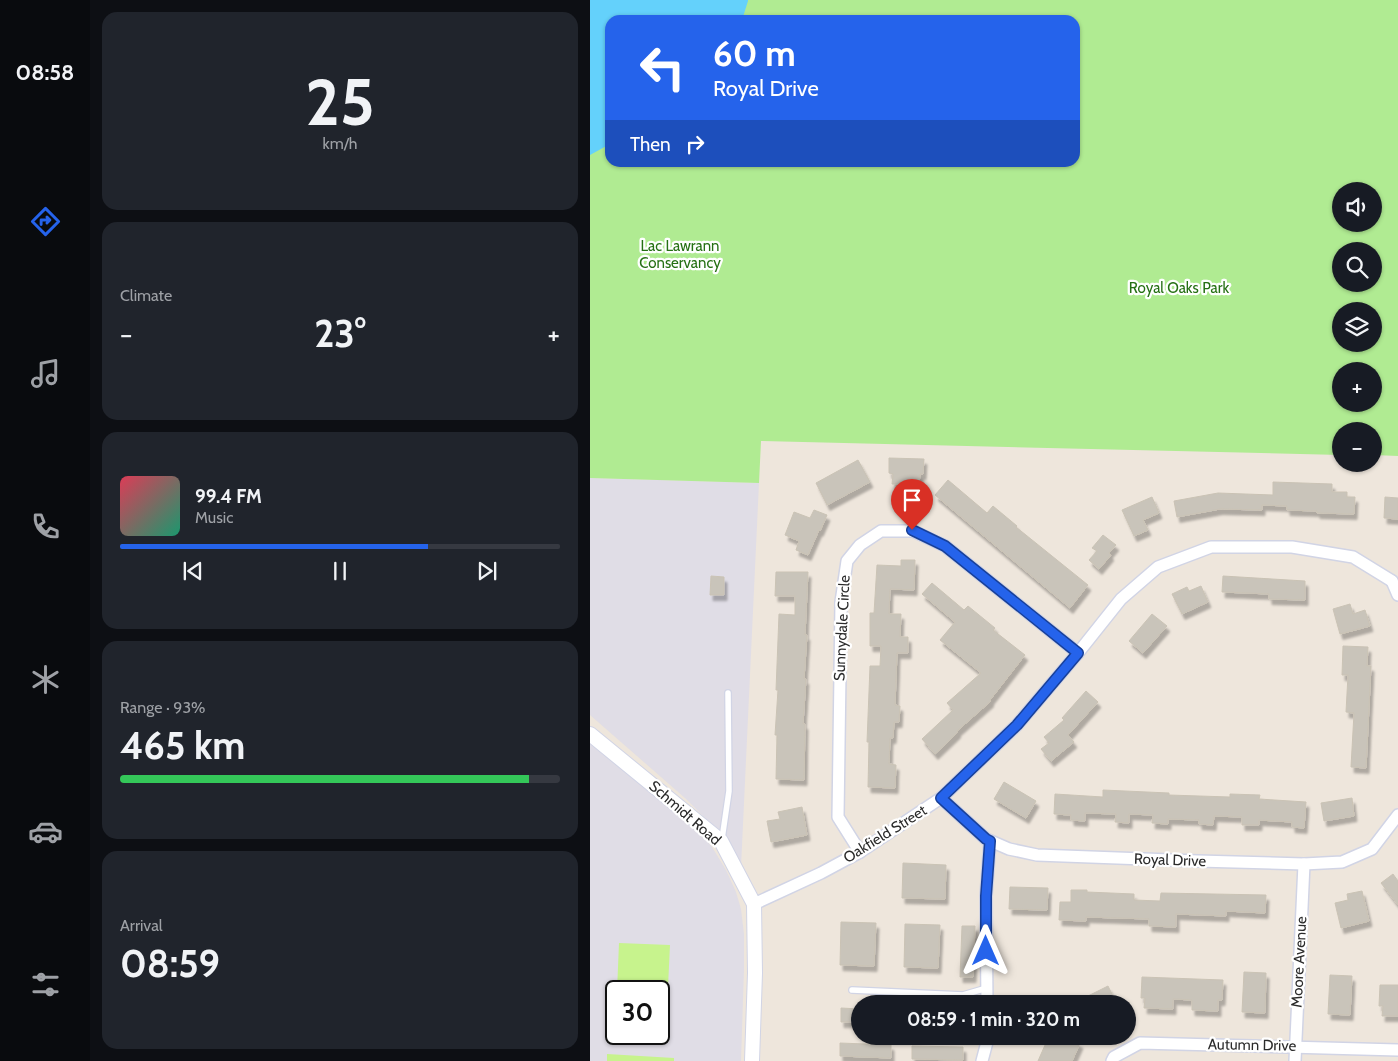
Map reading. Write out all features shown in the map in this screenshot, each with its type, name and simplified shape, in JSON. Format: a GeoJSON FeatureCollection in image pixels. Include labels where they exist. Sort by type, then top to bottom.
{"type":"FeatureCollection","features":[{"type":"Feature","properties":{"kind":"street","name":"Sunnydale Circle"},"geometry":{"type":"LineString","coordinates":[[860,852],[838,817],[841,602],[847,561],[860,544],[881,531],[912,530],[945,546],[1078,653]]}},
{"type":"Feature","properties":{"kind":"street","name":"Oakfield Street"},"geometry":{"type":"LineString","coordinates":[[754,904],[822,873],[860,852],[941,798],[1017,725],[1121,599],[1158,568],[1211,547],[1292,547],[1354,557],[1395,578]]}},
{"type":"Feature","properties":{"kind":"street"},"geometry":{"type":"LineString","coordinates":[[1395,578],[1398,595]]}},
{"type":"Feature","properties":{"kind":"street","name":"Schmidt Road"},"geometry":{"type":"LineString","coordinates":[[590,734],[721,841],[754,904],[755,973],[752,1061]]}},
{"type":"Feature","properties":{"kind":"street","name":"Royal Drive"},"geometry":{"type":"LineString","coordinates":[[941,798],[986,839],[1010,849],[1037,854],[1304,864],[1342,862],[1372,849],[1398,814]]}},
{"type":"Feature","properties":{"kind":"street"},"geometry":{"type":"LineString","coordinates":[[987,995],[986,896],[990,841]]}},
{"type":"Feature","properties":{"kind":"street","name":"Moore Avenue"},"geometry":{"type":"LineString","coordinates":[[1295,1061],[1304,864]]}},
{"type":"Feature","properties":{"kind":"street","name":"Autumn Drive"},"geometry":{"type":"LineString","coordinates":[[1112,1061],[1114,1057],[1140,1043],[1398,1050]]}},
{"type":"Feature","properties":{"kind":"street"},"geometry":{"type":"LineString","coordinates":[[982,1061],[986,1045]]}},
{"type":"Feature","properties":{"kind":"lane"},"geometry":{"type":"LineString","coordinates":[[721,841],[729,791],[728,693]]}},
{"type":"Feature","properties":{"kind":"lane"},"geometry":{"type":"LineString","coordinates":[[852,990],[963,994],[987,988]]}},
{"type":"Feature","properties":{"kind":"shaded area"},"geometry":{"type":"Polygon","coordinates":[[[590,478],[759,483],[741,867],[711,824],[685,798],[590,715],[590,478]]]}},
{"type":"Feature","properties":{"kind":"shaded area"},"geometry":{"type":"Polygon","coordinates":[[[590,735],[698,830],[712,847],[726,870],[741,909],[744,934],[741,1061],[590,1061],[590,735]]]}},
{"type":"Feature","properties":{"kind":"green space","name":"Royal Oaks Park"},"geometry":{"type":"Polygon","coordinates":[[[590,0],[1398,0],[1398,456],[1382,455],[1382,422],[1332,422],[1332,455],[761,441],[759,483],[590,478],[590,0]]]}},
{"type":"Feature","properties":{"kind":"green space"},"geometry":{"type":"Polygon","coordinates":[[[619,943],[670,945],[668,980],[617,980],[619,943]]]}},
{"type":"Feature","properties":{"kind":"green space"},"geometry":{"type":"Polygon","coordinates":[[[607,1054],[674,1058],[674,1061],[607,1061],[607,1054]]]}},
{"type":"Feature","properties":{"kind":"water"},"geometry":{"type":"Polygon","coordinates":[[[590,0],[748,0],[744,15],[605,15],[605,147],[590,155],[590,0]]]}},
{"type":"Feature","properties":{"kind":"building"},"geometry":{"type":"Polygon","coordinates":[[[889,458],[924,459],[923,474],[920,474],[919,485],[892,484],[893,474],[889,473],[889,458]]]}},
{"type":"Feature","properties":{"kind":"building"},"geometry":{"type":"Polygon","coordinates":[[[858,460],[870,482],[827,505],[816,483],[858,460]]]}},
{"type":"Feature","properties":{"kind":"building"},"geometry":{"type":"Polygon","coordinates":[[[948,480],[987,513],[993,506],[1088,585],[1070,608],[935,495],[948,480]]]}},
{"type":"Feature","properties":{"kind":"building"},"geometry":{"type":"Polygon","coordinates":[[[1273,482],[1332,484],[1332,492],[1347,492],[1347,497],[1355,497],[1354,514],[1317,513],[1317,511],[1287,510],[1287,506],[1262,505],[1262,510],[1220,509],[1177,517],[1174,501],[1218,493],[1273,495],[1273,482]]]}},
{"type":"Feature","properties":{"kind":"building"},"geometry":{"type":"Polygon","coordinates":[[[1152,497],[1159,513],[1143,520],[1148,530],[1134,536],[1122,510],[1152,497]]]}},
{"type":"Feature","properties":{"kind":"building"},"geometry":{"type":"Polygon","coordinates":[[[1385,497],[1398,498],[1398,519],[1384,518],[1385,497]]]}},
{"type":"Feature","properties":{"kind":"building"},"geometry":{"type":"Polygon","coordinates":[[[814,510],[827,515],[808,555],[796,550],[799,541],[785,535],[794,512],[810,518],[814,510]]]}},
{"type":"Feature","properties":{"kind":"building"},"geometry":{"type":"Polygon","coordinates":[[[1103,535],[1116,545],[1109,553],[1111,555],[1099,569],[1089,560],[1097,551],[1092,548],[1103,535]]]}},
{"type":"Feature","properties":{"kind":"building"},"geometry":{"type":"Polygon","coordinates":[[[901,560],[915,560],[914,590],[890,589],[889,614],[901,614],[900,637],[908,637],[908,653],[897,653],[895,705],[900,706],[899,722],[894,722],[893,738],[890,738],[889,764],[896,765],[895,788],[868,787],[869,742],[867,742],[870,666],[880,666],[881,646],[870,646],[870,613],[874,613],[877,565],[901,566],[901,560]]]}},
{"type":"Feature","properties":{"kind":"building"},"geometry":{"type":"Polygon","coordinates":[[[776,572],[808,572],[804,679],[806,679],[803,724],[805,724],[804,780],[776,779],[777,735],[775,735],[778,690],[776,690],[779,614],[795,615],[795,596],[775,596],[776,572]]]}},
{"type":"Feature","properties":{"kind":"building"},"geometry":{"type":"Polygon","coordinates":[[[711,576],[724,577],[724,595],[710,595],[711,576]]]}},
{"type":"Feature","properties":{"kind":"building"},"geometry":{"type":"Polygon","coordinates":[[[1223,576],[1305,581],[1305,600],[1269,599],[1269,594],[1222,592],[1223,576]]]}},
{"type":"Feature","properties":{"kind":"building"},"geometry":{"type":"Polygon","coordinates":[[[932,583],[964,610],[968,606],[995,628],[993,630],[1025,655],[991,701],[957,731],[935,754],[922,739],[953,710],[947,703],[981,673],[940,640],[955,622],[922,594],[932,583]]]}},
{"type":"Feature","properties":{"kind":"building"},"geometry":{"type":"Polygon","coordinates":[[[1201,586],[1208,602],[1182,614],[1172,594],[1187,587],[1189,591],[1201,586]]]}},
{"type":"Feature","properties":{"kind":"building"},"geometry":{"type":"Polygon","coordinates":[[[1350,604],[1353,614],[1365,610],[1370,626],[1340,634],[1333,609],[1350,604]]]}},
{"type":"Feature","properties":{"kind":"building"},"geometry":{"type":"Polygon","coordinates":[[[1152,614],[1167,626],[1143,653],[1129,641],[1152,614]]]}},
{"type":"Feature","properties":{"kind":"building"},"geometry":{"type":"Polygon","coordinates":[[[1343,646],[1368,647],[1367,666],[1371,666],[1366,768],[1351,767],[1354,713],[1346,712],[1348,675],[1342,675],[1343,646]]]}},
{"type":"Feature","properties":{"kind":"building"},"geometry":{"type":"Polygon","coordinates":[[[1086,691],[1098,702],[1068,735],[1074,742],[1051,761],[1041,749],[1049,743],[1044,737],[1064,720],[1062,718],[1086,691]]]}},
{"type":"Feature","properties":{"kind":"building"},"geometry":{"type":"Polygon","coordinates":[[[1004,782],[1036,801],[1026,818],[994,799],[1004,782]]]}},
{"type":"Feature","properties":{"kind":"building"},"geometry":{"type":"Polygon","coordinates":[[[1103,790],[1230,797],[1230,794],[1260,795],[1259,799],[1306,802],[1304,828],[1292,827],[1292,822],[1259,820],[1259,825],[1242,825],[1242,817],[1214,816],[1213,825],[1199,824],[1199,820],[1168,819],[1168,824],[1152,823],[1153,815],[1129,814],[1129,823],[1115,822],[1116,814],[1085,813],[1085,821],[1071,820],[1071,815],[1054,814],[1055,794],[1103,797],[1103,790]]]}},
{"type":"Feature","properties":{"kind":"building"},"geometry":{"type":"Polygon","coordinates":[[[1352,798],[1354,816],[1324,821],[1321,803],[1352,798]]]}},
{"type":"Feature","properties":{"kind":"building"},"geometry":{"type":"Polygon","coordinates":[[[802,807],[807,835],[771,842],[767,821],[780,819],[778,812],[802,807]]]}},
{"type":"Feature","properties":{"kind":"building"},"geometry":{"type":"Polygon","coordinates":[[[903,863],[946,865],[945,899],[902,898],[903,863]]]}},
{"type":"Feature","properties":{"kind":"building"},"geometry":{"type":"Polygon","coordinates":[[[1393,874],[1398,881],[1398,905],[1381,883],[1393,874]]]}},
{"type":"Feature","properties":{"kind":"building"},"geometry":{"type":"Polygon","coordinates":[[[1010,887],[1048,888],[1047,910],[1009,909],[1010,887]]]}},
{"type":"Feature","properties":{"kind":"building"},"geometry":{"type":"Polygon","coordinates":[[[1071,890],[1134,894],[1134,900],[1160,901],[1161,893],[1266,895],[1265,913],[1226,911],[1226,916],[1176,914],[1176,927],[1149,926],[1149,919],[1086,917],[1086,921],[1059,920],[1060,902],[1071,902],[1071,890]]]}},
{"type":"Feature","properties":{"kind":"building"},"geometry":{"type":"Polygon","coordinates":[[[1362,891],[1369,921],[1341,928],[1335,903],[1348,900],[1347,894],[1362,891]]]}},
{"type":"Feature","properties":{"kind":"building"},"geometry":{"type":"Polygon","coordinates":[[[841,922],[876,923],[874,966],[840,965],[841,922]]]}},
{"type":"Feature","properties":{"kind":"building"},"geometry":{"type":"Polygon","coordinates":[[[905,924],[940,925],[938,968],[904,967],[905,924]]]}},
{"type":"Feature","properties":{"kind":"building"},"geometry":{"type":"Polygon","coordinates":[[[962,926],[975,926],[973,977],[960,977],[962,926]]]}},
{"type":"Feature","properties":{"kind":"building"},"geometry":{"type":"Polygon","coordinates":[[[1244,972],[1266,973],[1265,1013],[1242,1012],[1244,972]]]}},
{"type":"Feature","properties":{"kind":"building"},"geometry":{"type":"Polygon","coordinates":[[[1330,975],[1352,976],[1350,1015],[1328,1014],[1330,975]]]}},
{"type":"Feature","properties":{"kind":"building"},"geometry":{"type":"Polygon","coordinates":[[[1142,977],[1223,980],[1222,1000],[1218,1000],[1218,1011],[1192,1010],[1192,1000],[1173,999],[1173,1009],[1144,1008],[1145,998],[1141,998],[1142,977]]]}},
{"type":"Feature","properties":{"kind":"building"},"geometry":{"type":"Polygon","coordinates":[[[1380,985],[1398,985],[1398,1016],[1382,1016],[1383,1006],[1379,1006],[1380,985]]]}},
{"type":"Feature","properties":{"kind":"building"},"geometry":{"type":"Polygon","coordinates":[[[1108,986],[1112,995],[1090,995],[1108,986]]]}},
{"type":"Feature","properties":{"kind":"building"},"geometry":{"type":"Polygon","coordinates":[[[841,1008],[851,1009],[851,1022],[841,1022],[841,1008]]]}},
{"type":"Feature","properties":{"kind":"building"},"geometry":{"type":"Polygon","coordinates":[[[840,1043],[851,1043],[851,1045],[891,1045],[891,1058],[840,1056],[840,1043]]]}},
{"type":"Feature","properties":{"kind":"building"},"geometry":{"type":"Polygon","coordinates":[[[1045,1045],[1079,1045],[1072,1061],[1038,1061],[1045,1045]]]}},
{"type":"Feature","properties":{"kind":"building"},"geometry":{"type":"Polygon","coordinates":[[[912,1046],[963,1047],[963,1060],[912,1059],[912,1046]]]}},
{"type":"Feature","properties":{"kind":"route"},"geometry":{"type":"LineString","coordinates":[[912,530],[945,546],[1078,653],[1017,725],[941,798],[990,841],[986,896],[986,951]]}},
{"type":"Feature","properties":{"kind":"park label","name":"Lac Lawrann Conservancy"},"geometry":{"type":"Point","coordinates":[680,254]}}]}
